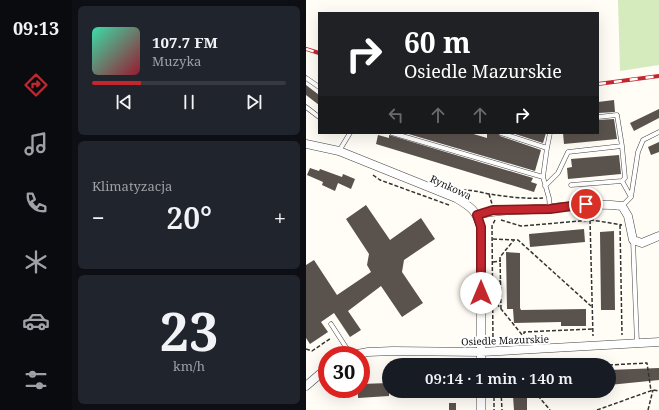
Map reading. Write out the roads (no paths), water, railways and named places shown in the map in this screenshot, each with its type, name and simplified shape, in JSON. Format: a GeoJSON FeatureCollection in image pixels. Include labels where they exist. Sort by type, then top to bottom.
{"type":"FeatureCollection","features":[{"type":"Feature","properties":{"kind":"street","name":"Rynkowa"},"geometry":{"type":"LineString","coordinates":[[306,144],[339,151],[456,198],[470,206],[477,215]]}},
{"type":"Feature","properties":{"kind":"street"},"geometry":{"type":"LineString","coordinates":[[481,358],[481,227],[477,215],[493,210],[550,209],[586,204],[622,206],[628,216],[633,240],[642,243],[659,236]]}},
{"type":"Feature","properties":{"kind":"street","name":"Osiedle Mazurskie"},"geometry":{"type":"LineString","coordinates":[[370,352],[481,352],[659,342]]}},
{"type":"Feature","properties":{"kind":"street"},"geometry":{"type":"LineString","coordinates":[[306,386],[318,376]]}},
{"type":"Feature","properties":{"kind":"street"},"geometry":{"type":"LineString","coordinates":[[481,398],[481,410]]}},
{"type":"Feature","properties":{"kind":"lane"},"geometry":{"type":"LineString","coordinates":[[306,78],[318,87]]}},
{"type":"Feature","properties":{"kind":"lane"},"geometry":{"type":"LineString","coordinates":[[306,108],[318,116]]}},
{"type":"Feature","properties":{"kind":"lane"},"geometry":{"type":"LineString","coordinates":[[571,185],[622,181],[626,178],[617,114],[599,117]]}},
{"type":"Feature","properties":{"kind":"lane"},"geometry":{"type":"LineString","coordinates":[[622,206],[631,197],[638,152],[643,140],[659,132]]}},
{"type":"Feature","properties":{"kind":"lane"},"geometry":{"type":"LineString","coordinates":[[395,134],[543,177]]}},
{"type":"Feature","properties":{"kind":"lane"},"geometry":{"type":"LineString","coordinates":[[504,134],[547,148]]}},
{"type":"Feature","properties":{"kind":"lane"},"geometry":{"type":"LineString","coordinates":[[550,134],[543,177],[549,198],[550,209]]}},
{"type":"Feature","properties":{"kind":"lane"},"geometry":{"type":"LineString","coordinates":[[339,151],[348,135]]}},
{"type":"Feature","properties":{"kind":"lane"},"geometry":{"type":"LineString","coordinates":[[545,186],[558,173],[568,152],[622,146]]}},
{"type":"Feature","properties":{"kind":"lane"},"geometry":{"type":"LineString","coordinates":[[622,181],[631,197]]}},
{"type":"Feature","properties":{"kind":"lane"},"geometry":{"type":"LineString","coordinates":[[633,240],[637,344]]}},
{"type":"Feature","properties":{"kind":"lane"},"geometry":{"type":"LineString","coordinates":[[331,324],[346,346]]}},
{"type":"Feature","properties":{"kind":"railway"},"geometry":{"type":"LineString","coordinates":[[306,49],[318,53]]}},
{"type":"Feature","properties":{"kind":"railway"},"geometry":{"type":"LineString","coordinates":[[599,84],[659,76]]}}]}
